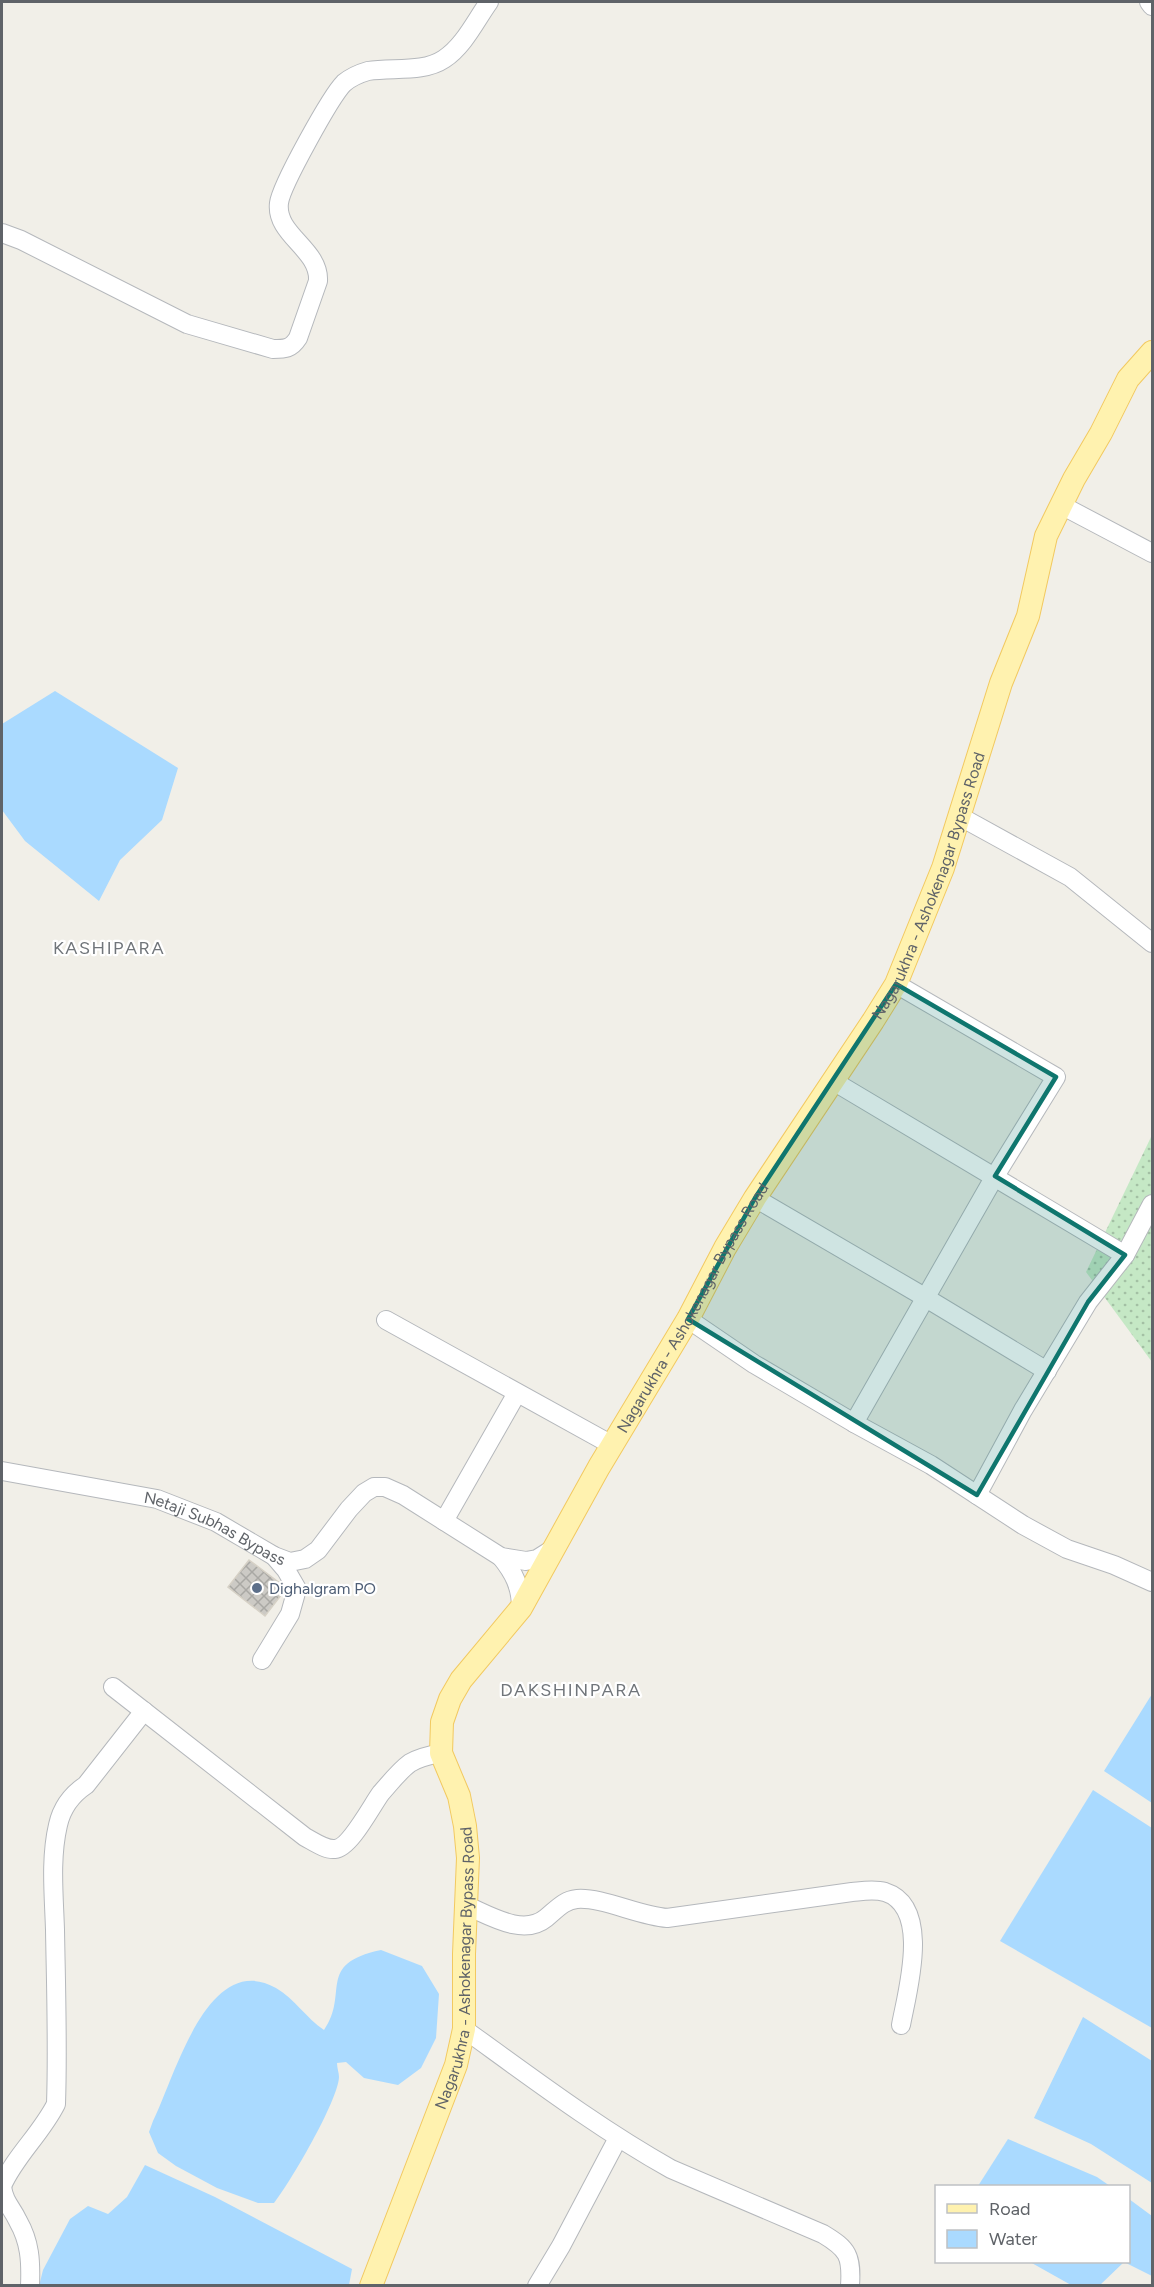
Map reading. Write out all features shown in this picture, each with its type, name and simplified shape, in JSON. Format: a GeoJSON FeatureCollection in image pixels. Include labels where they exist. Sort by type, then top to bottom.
{"type":"FeatureCollection","features":[{"type":"Feature","properties":{"kind":"main road","name":"Nagarukhra - Ashokenagar Bypass Road"},"geometry":{"type":"LineString","coordinates":[[371,2286],[456,2065],[464,2029],[465,1905],[468,1858],[459,1796],[441,1753],[442,1722],[450,1699],[461,1680],[521,1608],[755,1198],[896,984],[939,878],[1001,683],[1028,616],[1046,536],[1128,379],[1152,352]]}},
{"type":"Feature","properties":{"kind":"street"},"geometry":{"type":"LineString","coordinates":[[2,233],[21,240],[188,324],[273,349],[293,346],[315,291],[319,273],[312,257],[282,222],[279,211],[284,187],[298,159],[344,83],[367,71],[430,65],[444,59],[461,43],[489,2]]}},
{"type":"Feature","properties":{"kind":"street"},"geometry":{"type":"LineString","coordinates":[[1149,2],[1152,6]]}},
{"type":"Feature","properties":{"kind":"street"},"geometry":{"type":"LineString","coordinates":[[1061,505],[1152,553]]}},
{"type":"Feature","properties":{"kind":"street"},"geometry":{"type":"LineString","coordinates":[[959,816],[1070,877],[1152,943]]}},
{"type":"Feature","properties":{"kind":"street"},"geometry":{"type":"LineString","coordinates":[[854,1423],[995,1176],[1056,1077],[896,984]]}},
{"type":"Feature","properties":{"kind":"street"},"geometry":{"type":"LineString","coordinates":[[833,1081],[1125,1255]]}},
{"type":"Feature","properties":{"kind":"street"},"geometry":{"type":"LineString","coordinates":[[755,1198],[1047,1371]]}},
{"type":"Feature","properties":{"kind":"street"},"geometry":{"type":"LineString","coordinates":[[977,1495],[1088,1302],[1125,1255],[1152,1204]]}},
{"type":"Feature","properties":{"kind":"street"},"geometry":{"type":"LineString","coordinates":[[688,1319],[754,1364],[931,1466],[1023,1525],[1067,1549],[1152,1581]]}},
{"type":"Feature","properties":{"kind":"street"},"geometry":{"type":"LineString","coordinates":[[386,1320],[612,1445]]}},
{"type":"Feature","properties":{"kind":"street"},"geometry":{"type":"LineString","coordinates":[[444,1521],[517,1393]]}},
{"type":"Feature","properties":{"kind":"street","name":"Netaji Subhas Bypass"},"geometry":{"type":"LineString","coordinates":[[2,1471],[157,1499],[216,1522],[274,1556],[290,1562],[305,1559],[318,1550],[364,1493],[374,1487],[385,1487],[403,1495],[501,1557],[526,1561],[537,1558],[556,1547]]}},
{"type":"Feature","properties":{"kind":"street"},"geometry":{"type":"LineString","coordinates":[[262,1660],[290,1614],[297,1589],[290,1575],[274,1556]]}},
{"type":"Feature","properties":{"kind":"street"},"geometry":{"type":"LineString","coordinates":[[501,1557],[515,1575],[519,1586],[521,1608]]}},
{"type":"Feature","properties":{"kind":"street"},"geometry":{"type":"LineString","coordinates":[[113,1687],[305,1837],[320,1845],[335,1849],[344,1845],[380,1794],[403,1769],[422,1757],[441,1753]]}},
{"type":"Feature","properties":{"kind":"street"},"geometry":{"type":"LineString","coordinates":[[30,2286],[32,2259],[26,2235],[4,2201],[2,2187],[8,2173],[48,2120],[56,2104],[57,1999],[54,1870],[58,1824],[63,1809],[73,1794],[86,1785],[144,1711]]}},
{"type":"Feature","properties":{"kind":"street"},"geometry":{"type":"LineString","coordinates":[[465,1905],[517,1925],[529,1926],[540,1923],[564,1903],[576,1899],[589,1899],[653,1917],[667,1918],[852,1892],[873,1890],[887,1892],[897,1899],[914,1930],[914,1948],[901,2025]]}},
{"type":"Feature","properties":{"kind":"street"},"geometry":{"type":"LineString","coordinates":[[464,2029],[618,2138],[671,2169],[794,2221],[836,2242],[846,2251],[851,2265],[850,2286]]}},
{"type":"Feature","properties":{"kind":"street"},"geometry":{"type":"LineString","coordinates":[[537,2286],[561,2246],[618,2138]]}},
{"type":"Feature","properties":{"kind":"highlighted area"},"geometry":{"type":"Polygon","coordinates":[[[896,984],[1056,1077],[995,1176],[1125,1255],[1088,1302],[977,1495],[688,1319],[755,1198],[896,984]]]}},
{"type":"Feature","properties":{"kind":"green space"},"geometry":{"type":"Polygon","coordinates":[[[1152,1135],[1152,1362],[1086,1272],[1152,1135]]]}},
{"type":"Feature","properties":{"kind":"water"},"geometry":{"type":"Polygon","coordinates":[[[55,691],[178,768],[162,820],[120,860],[99,901],[25,841],[2,810],[2,724],[55,691]]]}},
{"type":"Feature","properties":{"kind":"water"},"geometry":{"type":"Polygon","coordinates":[[[1152,1694],[1152,1803],[1104,1771],[1152,1694]]]}},
{"type":"Feature","properties":{"kind":"water"},"geometry":{"type":"Polygon","coordinates":[[[1093,1790],[1152,1828],[1152,2028],[1000,1941],[1093,1790]]]}},
{"type":"Feature","properties":{"kind":"water"},"geometry":{"type":"Polygon","coordinates":[[[381,1950],[422,1966],[439,1994],[436,2038],[421,2068],[398,2085],[364,2078],[346,2062],[337,2063],[339,2077],[331,2104],[301,2161],[274,2203],[258,2203],[217,2188],[176,2166],[158,2153],[149,2132],[196,2024],[212,2002],[231,1987],[252,1981],[283,1992],[324,2030],[335,2004],[341,1972],[348,1963],[381,1950]]]}},
{"type":"Feature","properties":{"kind":"water"},"geometry":{"type":"Polygon","coordinates":[[[1083,2017],[1152,2061],[1152,2183],[1091,2144],[1034,2118],[1083,2017]]]}},
{"type":"Feature","properties":{"kind":"water"},"geometry":{"type":"Polygon","coordinates":[[[1008,2139],[1097,2177],[1109,2185],[979,2185],[1008,2139]]]}},
{"type":"Feature","properties":{"kind":"water"},"geometry":{"type":"Polygon","coordinates":[[[145,2165],[215,2197],[352,2269],[349,2285],[39,2286],[43,2270],[70,2219],[88,2206],[108,2214],[127,2197],[145,2165]]]}},
{"type":"Feature","properties":{"kind":"water"},"geometry":{"type":"Polygon","coordinates":[[[1130,2200],[1152,2216],[1152,2276],[1126,2263],[1130,2263],[1130,2200]]]}},
{"type":"Feature","properties":{"kind":"water"},"geometry":{"type":"Polygon","coordinates":[[[1032,2263],[1123,2263],[1100,2285],[1071,2285],[1032,2263]]]}},
{"type":"Feature","properties":{"kind":"building","name":"Dighalgram PO"},"geometry":{"type":"Polygon","coordinates":[[[249,1560],[281,1584],[285,1590],[265,1616],[228,1587],[249,1560]]]}},
{"type":"Feature","properties":{"kind":"place","name":"Dighalgram PO"},"geometry":{"type":"Point","coordinates":[257,1588]}},
{"type":"Feature","properties":{"kind":"district","name":"KASHIPARA"},"geometry":{"type":"Point","coordinates":[109,948]}},
{"type":"Feature","properties":{"kind":"district","name":"DAKSHINPARA"},"geometry":{"type":"Point","coordinates":[571,1690]}}]}
